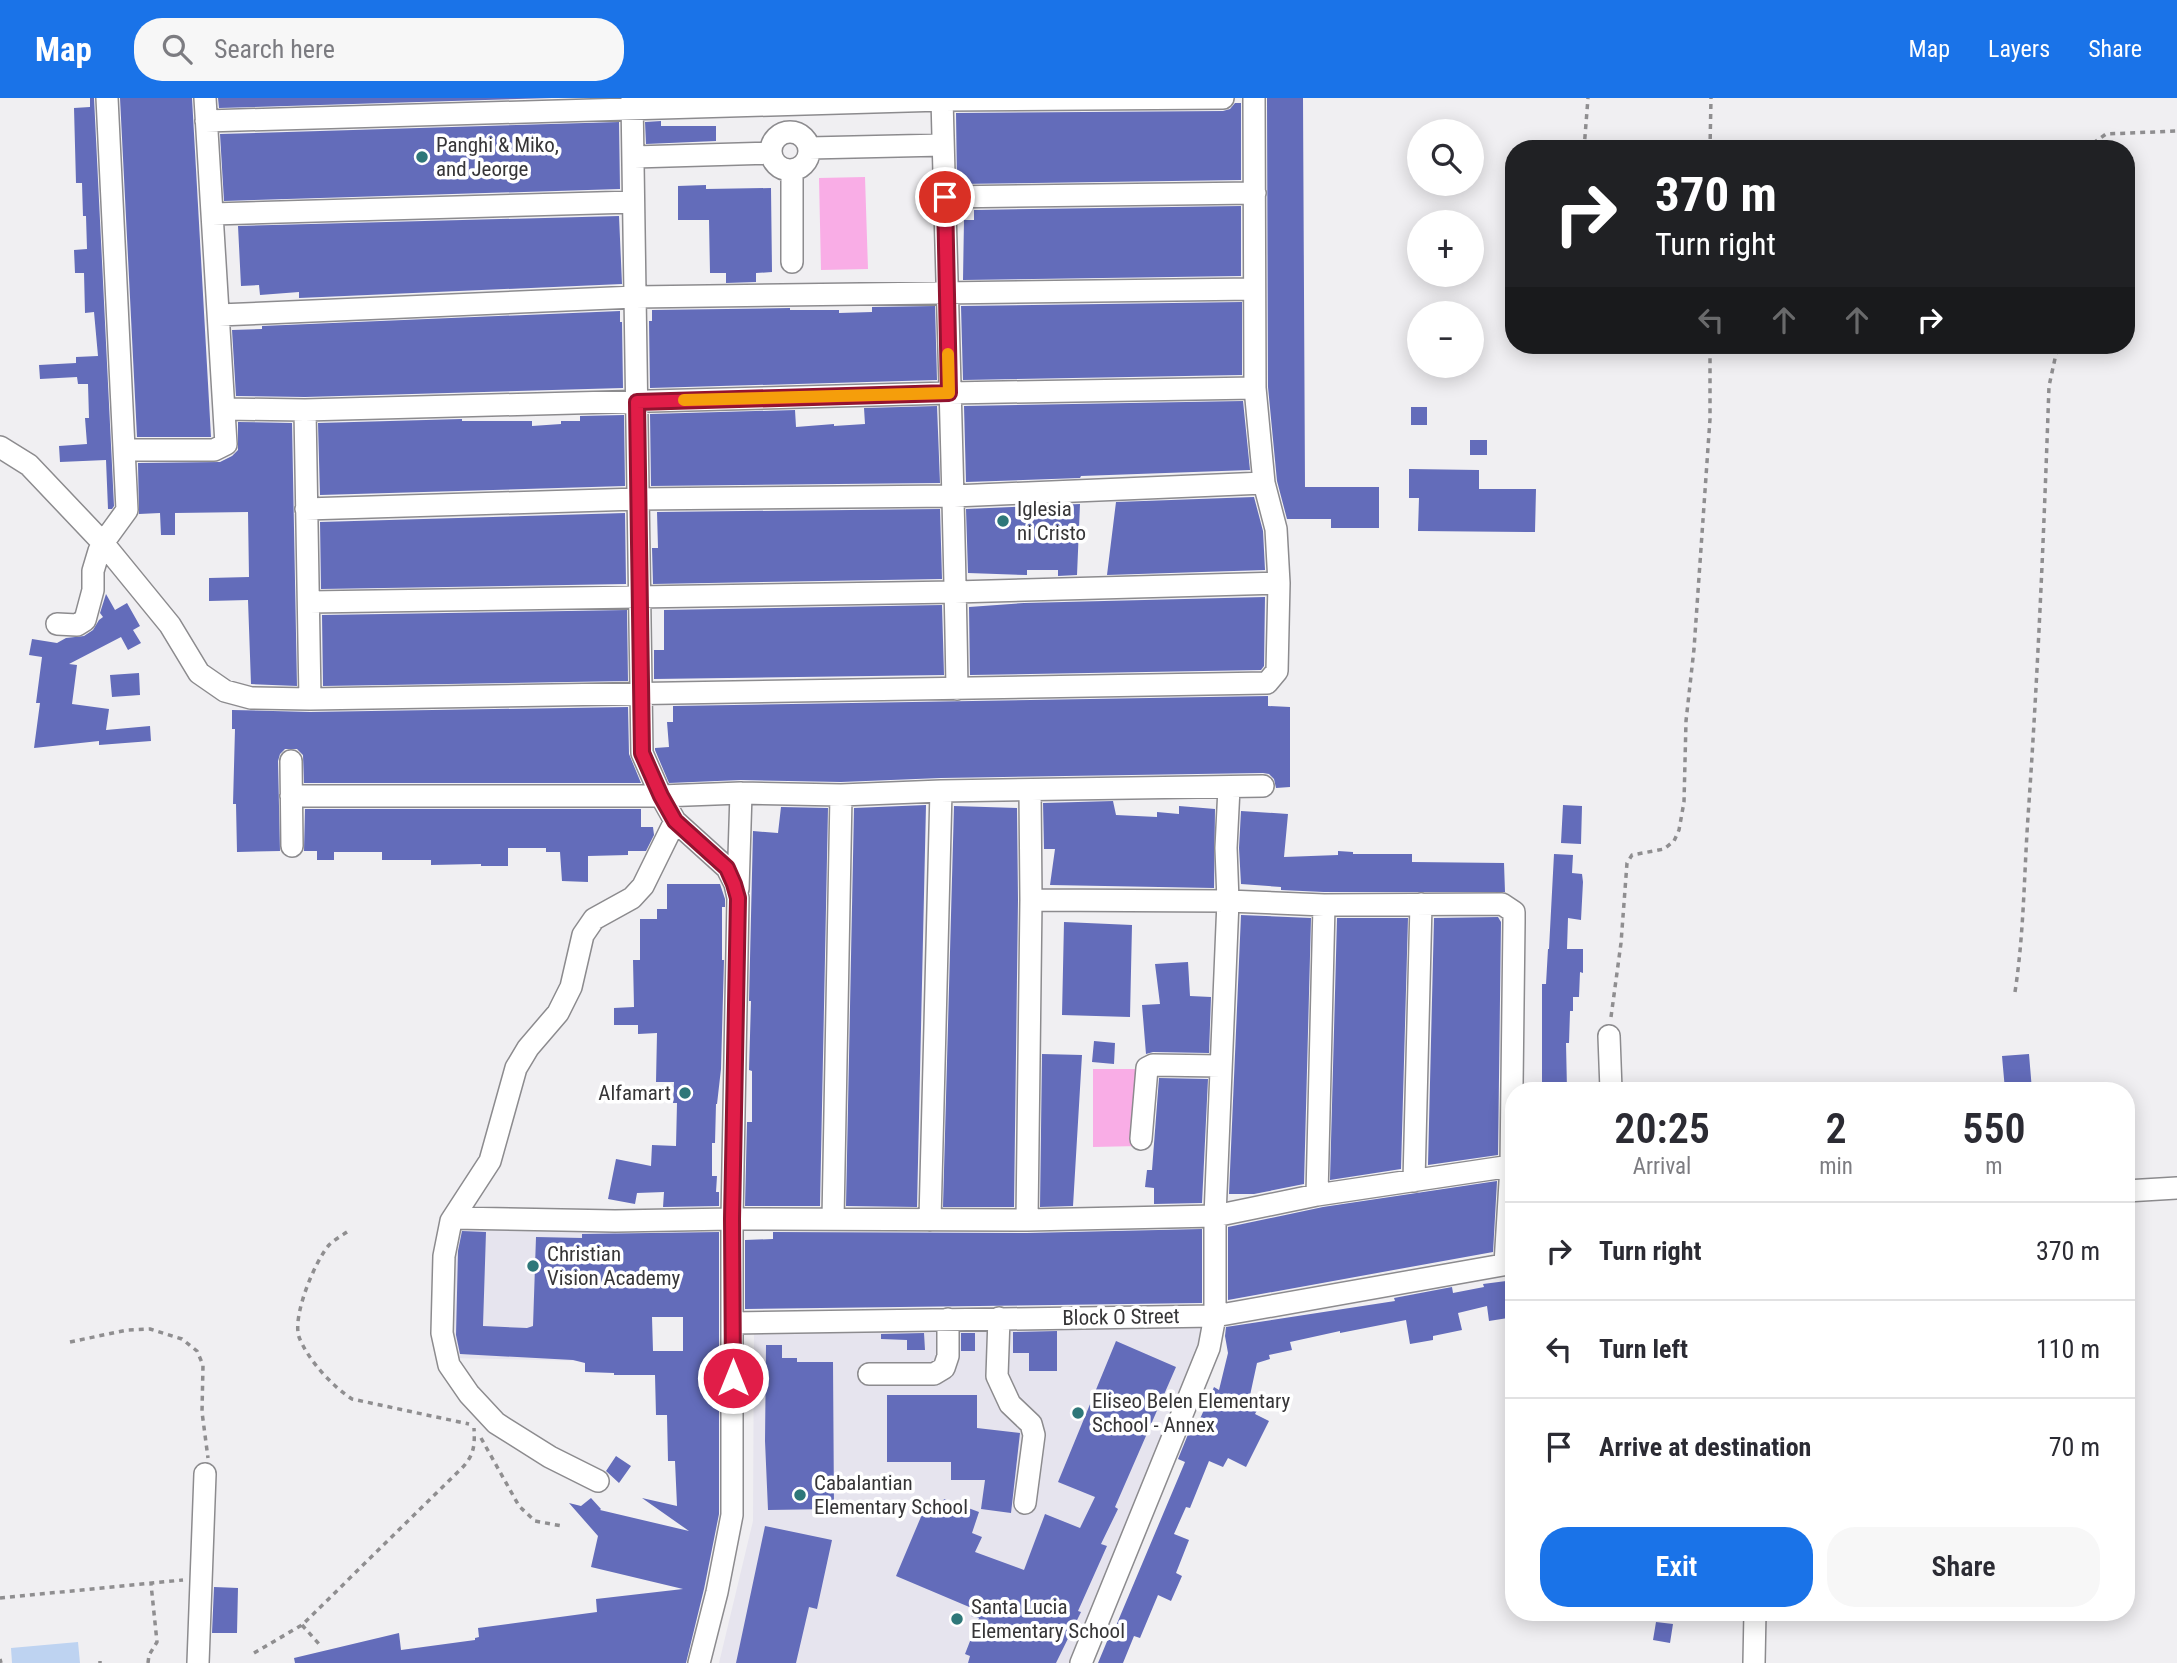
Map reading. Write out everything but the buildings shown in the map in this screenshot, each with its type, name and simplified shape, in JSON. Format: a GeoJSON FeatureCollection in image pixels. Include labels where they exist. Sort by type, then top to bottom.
{"type":"FeatureCollection","features":[{"type":"Feature","properties":{"kind":"street"},"geometry":{"type":"LineString","coordinates":[[57,624],[78,625],[85,620],[93,590],[93,571],[103,543],[127,510],[107,98]]}},
{"type":"Feature","properties":{"kind":"street"},"geometry":{"type":"LineString","coordinates":[[126,450],[214,450],[226,444],[205,98]]}},
{"type":"Feature","properties":{"kind":"street"},"geometry":{"type":"LineString","coordinates":[[206,121],[632,103],[1223,98]]}},
{"type":"Feature","properties":{"kind":"street"},"geometry":{"type":"LineString","coordinates":[[0,447],[29,466],[103,543],[170,625],[200,674],[225,691],[251,698],[957,689],[1267,682],[1277,670],[1279,583],[1276,529],[1264,484],[1255,388],[1254,98]]}},
{"type":"Feature","properties":{"kind":"street"},"geometry":{"type":"LineString","coordinates":[[942,99],[957,689]]}},
{"type":"Feature","properties":{"kind":"street"},"geometry":{"type":"LineString","coordinates":[[632,103],[642,753],[675,821],[727,868],[738,898]]}},
{"type":"Feature","properties":{"kind":"street"},"geometry":{"type":"LineString","coordinates":[[788,130],[803,135],[809,148],[806,162],[792,171],[778,166],[770,153],[774,139],[788,130]]}},
{"type":"Feature","properties":{"kind":"street"},"geometry":{"type":"LineString","coordinates":[[809,148],[943,145]]}},
{"type":"Feature","properties":{"kind":"street"},"geometry":{"type":"LineString","coordinates":[[634,157],[770,153]]}},
{"type":"Feature","properties":{"kind":"street"},"geometry":{"type":"LineString","coordinates":[[792,171],[792,262]]}},
{"type":"Feature","properties":{"kind":"street"},"geometry":{"type":"LineString","coordinates":[[945,197],[1255,193]]}},
{"type":"Feature","properties":{"kind":"street"},"geometry":{"type":"LineString","coordinates":[[212,214],[633,202]]}},
{"type":"Feature","properties":{"kind":"street"},"geometry":{"type":"LineString","coordinates":[[219,315],[635,297],[1254,289]]}},
{"type":"Feature","properties":{"kind":"street"},"geometry":{"type":"LineString","coordinates":[[225,410],[1255,388]]}},
{"type":"Feature","properties":{"kind":"street"},"geometry":{"type":"LineString","coordinates":[[305,410],[310,699]]}},
{"type":"Feature","properties":{"kind":"street"},"geometry":{"type":"LineString","coordinates":[[306,509],[638,499],[954,496],[1264,484]]}},
{"type":"Feature","properties":{"kind":"street"},"geometry":{"type":"LineString","coordinates":[[309,603],[955,592],[1279,583]]}},
{"type":"Feature","properties":{"kind":"street"},"geometry":{"type":"LineString","coordinates":[[291,761],[292,845]]}},
{"type":"Feature","properties":{"kind":"street"},"geometry":{"type":"LineString","coordinates":[[291,796],[661,796],[741,793],[841,795],[1263,786]]}},
{"type":"Feature","properties":{"kind":"street"},"geometry":{"type":"LineString","coordinates":[[1082,1663],[1209,1348],[1215,1316],[1214,1216],[1229,788]]}},
{"type":"Feature","properties":{"kind":"street"},"geometry":{"type":"LineString","coordinates":[[930,1220],[941,791]]}},
{"type":"Feature","properties":{"kind":"street"},"geometry":{"type":"LineString","coordinates":[[1027,1220],[1030,791]]}},
{"type":"Feature","properties":{"kind":"street"},"geometry":{"type":"LineString","coordinates":[[699,1663],[717,1592],[732,1515],[732,1219],[741,793]]}},
{"type":"Feature","properties":{"kind":"street"},"geometry":{"type":"LineString","coordinates":[[833,1219],[841,795]]}},
{"type":"Feature","properties":{"kind":"street"},"geometry":{"type":"LineString","coordinates":[[598,1481],[550,1457],[496,1423],[469,1394],[449,1365],[442,1333],[444,1256],[453,1218],[490,1161],[516,1068],[528,1048],[558,1013],[571,988],[583,936],[594,919],[632,898],[643,886],[675,821]]}},
{"type":"Feature","properties":{"kind":"street"},"geometry":{"type":"LineString","coordinates":[[1031,900],[1227,901],[1324,905],[1502,904],[1514,912],[1512,1082]]}},
{"type":"Feature","properties":{"kind":"street"},"geometry":{"type":"LineString","coordinates":[[1413,1181],[1421,904]]}},
{"type":"Feature","properties":{"kind":"street"},"geometry":{"type":"LineString","coordinates":[[1317,1195],[1324,905]]}},
{"type":"Feature","properties":{"kind":"street"},"geometry":{"type":"LineString","coordinates":[[1609,1036],[1611,1082]]}},
{"type":"Feature","properties":{"kind":"street"},"geometry":{"type":"LineString","coordinates":[[1141,1139],[1147,1068],[1153,1065],[1221,1066]]}},
{"type":"Feature","properties":{"kind":"street"},"geometry":{"type":"LineString","coordinates":[[453,1218],[615,1221],[1027,1220],[1214,1216],[1317,1195],[1505,1168]]}},
{"type":"Feature","properties":{"kind":"street"},"geometry":{"type":"LineString","coordinates":[[2135,1190],[2177,1188]]}},
{"type":"Feature","properties":{"kind":"street","name":"Block O Street"},"geometry":{"type":"LineString","coordinates":[[733,1323],[1215,1316],[1505,1264]]}},
{"type":"Feature","properties":{"kind":"street"},"geometry":{"type":"LineString","coordinates":[[999,1318],[997,1376],[1010,1404],[1031,1424],[1034,1435],[1025,1503]]}},
{"type":"Feature","properties":{"kind":"street"},"geometry":{"type":"LineString","coordinates":[[869,1374],[934,1374],[944,1368],[948,1356],[948,1319]]}},
{"type":"Feature","properties":{"kind":"street"},"geometry":{"type":"LineString","coordinates":[[198,1663],[205,1474]]}},
{"type":"Feature","properties":{"kind":"street"},"geometry":{"type":"LineString","coordinates":[[1755,1621],[1755,1663]]}},
{"type":"Feature","properties":{"kind":"path"},"geometry":{"type":"LineString","coordinates":[[1585,140],[1588,98]]}},
{"type":"Feature","properties":{"kind":"path"},"geometry":{"type":"LineString","coordinates":[[1710,140],[1711,98]]}},
{"type":"Feature","properties":{"kind":"path"},"geometry":{"type":"LineString","coordinates":[[2098,140],[2106,134],[2177,131]]}},
{"type":"Feature","properties":{"kind":"path"},"geometry":{"type":"LineString","coordinates":[[1609,1036],[1621,943],[1627,863],[1632,855],[1664,849],[1674,841],[1679,831],[1684,802],[1686,721],[1695,635],[1710,419],[1710,354]]}},
{"type":"Feature","properties":{"kind":"path"},"geometry":{"type":"LineString","coordinates":[[2015,992],[2026,889],[2049,386],[2057,354]]}},
{"type":"Feature","properties":{"kind":"path"},"geometry":{"type":"LineString","coordinates":[[347,1232],[328,1246],[306,1286],[297,1322],[299,1336],[318,1367],[336,1388],[352,1398],[474,1426]]}},
{"type":"Feature","properties":{"kind":"path"},"geometry":{"type":"LineString","coordinates":[[70,1342],[127,1330],[150,1329],[182,1339],[197,1351],[203,1364],[202,1412],[208,1461],[205,1474]]}},
{"type":"Feature","properties":{"kind":"path"},"geometry":{"type":"LineString","coordinates":[[468,1416],[519,1506],[535,1521],[562,1526]]}},
{"type":"Feature","properties":{"kind":"path"},"geometry":{"type":"LineString","coordinates":[[254,1653],[302,1625],[472,1457],[475,1444],[474,1426]]}},
{"type":"Feature","properties":{"kind":"path"},"geometry":{"type":"LineString","coordinates":[[0,1598],[202,1578]]}},
{"type":"Feature","properties":{"kind":"path"},"geometry":{"type":"LineString","coordinates":[[148,1663],[149,1655],[157,1642],[151,1584]]}},
{"type":"Feature","properties":{"kind":"path"},"geometry":{"type":"LineString","coordinates":[[302,1625],[319,1644]]}},
{"type":"Feature","properties":{"kind":"shaded area"},"geometry":{"type":"Polygon","coordinates":[[[865,177],[868,269],[821,270],[819,178],[865,177]]]}},
{"type":"Feature","properties":{"kind":"shaded area"},"geometry":{"type":"Polygon","coordinates":[[[1093,1069],[1138,1069],[1139,1146],[1093,1147],[1093,1069]]]}},
{"type":"Feature","properties":{"kind":"shaded area","name":"Christian Vision Academy"},"geometry":{"type":"Polygon","coordinates":[[[453,1223],[616,1226],[614,1305],[627,1362],[450,1358],[453,1223]]]}},
{"type":"Feature","properties":{"kind":"shaded area"},"geometry":{"type":"Polygon","coordinates":[[[1210,1325],[1072,1663],[719,1663],[753,1521],[754,1326],[1210,1325]]]}},
{"type":"Feature","properties":{"kind":"water"},"geometry":{"type":"Polygon","coordinates":[[[78,1642],[80,1663],[12,1663],[11,1648],[78,1642]]]}},
{"type":"Feature","properties":{"kind":"slow traffic"},"geometry":{"type":"LineString","coordinates":[[684,400],[949,393],[948,354]]}},
{"type":"Feature","properties":{"kind":"place","name":"Panghi & Miko, and Jeorge"},"geometry":{"type":"Point","coordinates":[422,157]}},
{"type":"Feature","properties":{"kind":"place","name":"Iglesia ni Cristo"},"geometry":{"type":"Point","coordinates":[1003,521]}},
{"type":"Feature","properties":{"kind":"place","name":"Alfamart"},"geometry":{"type":"Point","coordinates":[685,1093]}},
{"type":"Feature","properties":{"kind":"place","name":"Christian Vision Academy"},"geometry":{"type":"Point","coordinates":[533,1266]}},
{"type":"Feature","properties":{"kind":"place","name":"Eliseo Belen Elementary School - Annex"},"geometry":{"type":"Point","coordinates":[1078,1413]}},
{"type":"Feature","properties":{"kind":"place","name":"Cabalantian Elementary School"},"geometry":{"type":"Point","coordinates":[800,1495]}},
{"type":"Feature","properties":{"kind":"place","name":"Santa Lucia Elementary School"},"geometry":{"type":"Point","coordinates":[957,1619]}},
{"type":"Feature","properties":{"kind":"route"},"geometry":{"type":"LineString","coordinates":[[733,1378],[732,1219],[738,898],[727,868],[675,821],[642,753],[637,402],[949,393],[945,197]]}}]}
